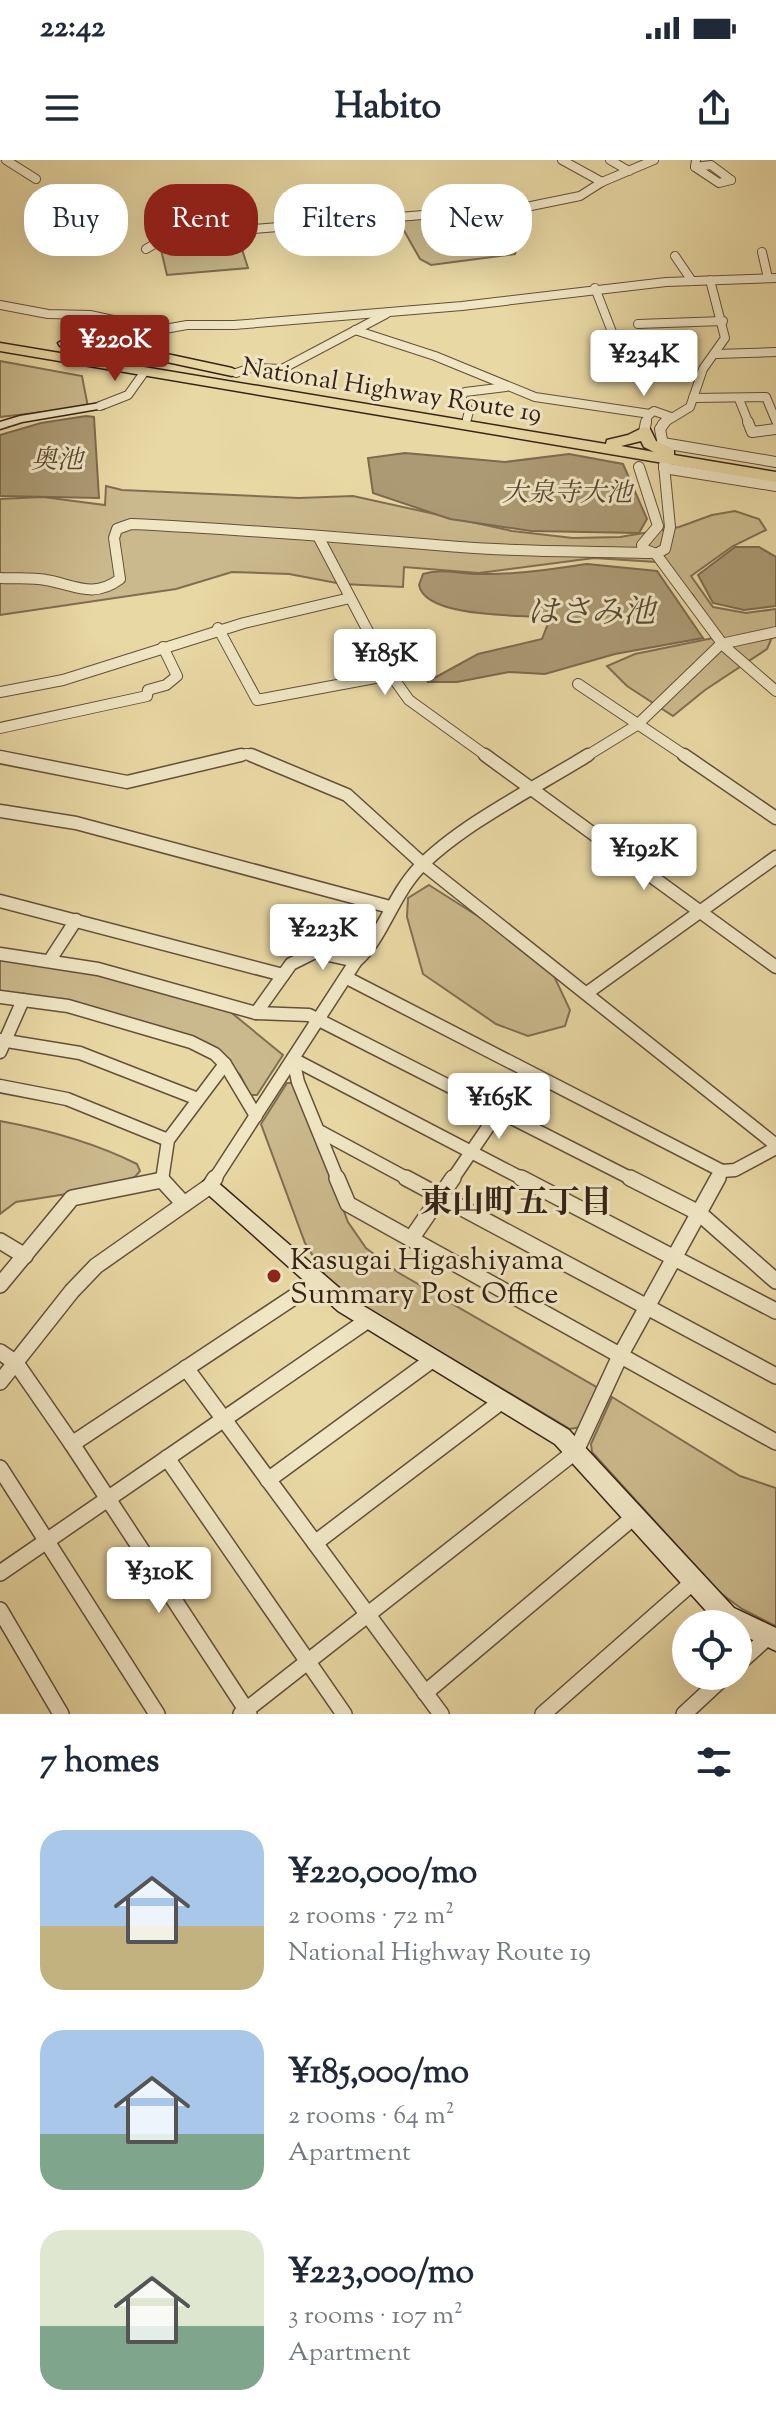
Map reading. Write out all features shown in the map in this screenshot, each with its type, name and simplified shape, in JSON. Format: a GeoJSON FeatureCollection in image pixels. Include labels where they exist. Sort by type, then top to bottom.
{"type":"FeatureCollection","features":[{"type":"Feature","properties":{"kind":"highway"},"geometry":{"type":"LineString","coordinates":[[0,338],[153,358],[236,373],[306,395]]}},
{"type":"Feature","properties":{"kind":"highway","name":"National Highway Route 19"},"geometry":{"type":"LineString","coordinates":[[0,338],[776,477]]}},
{"type":"Feature","properties":{"kind":"highway","name":"National Highway Route 19"},"geometry":{"type":"LineString","coordinates":[[0,347],[467,419],[612,446]]}},
{"type":"Feature","properties":{"kind":"highway"},"geometry":{"type":"LineString","coordinates":[[0,354],[141,378],[306,395]]}},
{"type":"Feature","properties":{"kind":"highway"},"geometry":{"type":"LineString","coordinates":[[644,432],[650,444],[665,455],[639,467],[612,446],[644,432]]}},
{"type":"Feature","properties":{"kind":"highway","name":"National Highway Route 19"},"geometry":{"type":"LineString","coordinates":[[665,455],[776,470]]}},
{"type":"Feature","properties":{"kind":"street"},"geometry":{"type":"LineString","coordinates":[[6,160],[36,179]]}},
{"type":"Feature","properties":{"kind":"street"},"geometry":{"type":"LineString","coordinates":[[562,160],[602,182]]}},
{"type":"Feature","properties":{"kind":"street"},"geometry":{"type":"LineString","coordinates":[[610,160],[629,171]]}},
{"type":"Feature","properties":{"kind":"street"},"geometry":{"type":"LineString","coordinates":[[258,229],[531,206],[580,196],[602,182],[656,160],[669,166]]}},
{"type":"Feature","properties":{"kind":"street"},"geometry":{"type":"LineString","coordinates":[[0,305],[48,314],[90,315],[159,330],[187,325],[234,325],[462,306],[595,288],[772,278],[762,252]]}},
{"type":"Feature","properties":{"kind":"street"},"geometry":{"type":"LineString","coordinates":[[675,256],[692,281]]}},
{"type":"Feature","properties":{"kind":"street"},"geometry":{"type":"LineString","coordinates":[[0,578],[41,579],[82,592],[98,592],[120,579],[114,538],[117,529],[131,524],[318,536],[330,534],[545,551],[653,554],[665,549],[670,527],[660,429],[671,417],[690,407],[703,369],[725,338],[710,280]]}},
{"type":"Feature","properties":{"kind":"street"},"geometry":{"type":"LineString","coordinates":[[595,288],[619,350]]}},
{"type":"Feature","properties":{"kind":"street"},"geometry":{"type":"LineString","coordinates":[[236,373],[251,368],[282,369],[387,311]]}},
{"type":"Feature","properties":{"kind":"street"},"geometry":{"type":"LineString","coordinates":[[638,324],[723,321]]}},
{"type":"Feature","properties":{"kind":"street"},"geometry":{"type":"LineString","coordinates":[[153,358],[149,350],[159,330]]}},
{"type":"Feature","properties":{"kind":"street"},"geometry":{"type":"LineString","coordinates":[[355,330],[435,356],[535,397],[650,414],[661,412],[671,417]]}},
{"type":"Feature","properties":{"kind":"street"},"geometry":{"type":"LineString","coordinates":[[716,354],[776,352]]}},
{"type":"Feature","properties":{"kind":"street"},"geometry":{"type":"LineString","coordinates":[[0,423],[100,406],[128,395],[141,378]]}},
{"type":"Feature","properties":{"kind":"street"},"geometry":{"type":"LineString","coordinates":[[467,419],[469,411],[461,397],[465,392],[509,387]]}},
{"type":"Feature","properties":{"kind":"street"},"geometry":{"type":"LineString","coordinates":[[693,398],[766,397],[774,406],[776,421]]}},
{"type":"Feature","properties":{"kind":"street"},"geometry":{"type":"LineString","coordinates":[[739,399],[752,432],[776,429]]}},
{"type":"Feature","properties":{"kind":"street"},"geometry":{"type":"LineString","coordinates":[[644,432],[650,414]]}},
{"type":"Feature","properties":{"kind":"street"},"geometry":{"type":"LineString","coordinates":[[665,455],[776,462]]}},
{"type":"Feature","properties":{"kind":"street"},"geometry":{"type":"LineString","coordinates":[[665,455],[776,486]]}},
{"type":"Feature","properties":{"kind":"street"},"geometry":{"type":"LineString","coordinates":[[639,467],[658,526],[642,545],[653,554],[721,644],[752,676],[776,691]]}},
{"type":"Feature","properties":{"kind":"street"},"geometry":{"type":"LineString","coordinates":[[318,536],[391,675],[409,700],[776,967]]}},
{"type":"Feature","properties":{"kind":"street"},"geometry":{"type":"LineString","coordinates":[[0,692],[71,678],[218,628],[300,606],[350,598]]}},
{"type":"Feature","properties":{"kind":"street"},"geometry":{"type":"LineString","coordinates":[[218,628],[257,700],[391,675]]}},
{"type":"Feature","properties":{"kind":"street"},"geometry":{"type":"LineString","coordinates":[[0,1382],[72,1291],[96,1266],[210,1186],[356,961],[365,955],[390,907],[423,864],[453,839],[637,725],[721,644],[776,632]]}},
{"type":"Feature","properties":{"kind":"street"},"geometry":{"type":"LineString","coordinates":[[0,728],[147,696],[148,690],[166,685],[177,676],[163,647]]}},
{"type":"Feature","properties":{"kind":"street"},"geometry":{"type":"LineString","coordinates":[[578,684],[776,818]]}},
{"type":"Feature","properties":{"kind":"street"},"geometry":{"type":"LineString","coordinates":[[0,757],[127,782],[235,755],[259,757],[347,795],[423,864],[776,1146],[735,1170],[722,1171],[347,978]]}},
{"type":"Feature","properties":{"kind":"street"},"geometry":{"type":"LineString","coordinates":[[0,811],[76,823],[390,907]]}},
{"type":"Feature","properties":{"kind":"street"},"geometry":{"type":"LineString","coordinates":[[587,993],[776,857]]}},
{"type":"Feature","properties":{"kind":"street"},"geometry":{"type":"LineString","coordinates":[[0,901],[283,975]]}},
{"type":"Feature","properties":{"kind":"street"},"geometry":{"type":"LineString","coordinates":[[50,960],[76,920]]}},
{"type":"Feature","properties":{"kind":"street"},"geometry":{"type":"LineString","coordinates":[[256,1013],[291,964],[315,952],[356,961]]}},
{"type":"Feature","properties":{"kind":"street"},"geometry":{"type":"LineString","coordinates":[[0,954],[98,969],[256,1013],[309,1015],[699,1213],[776,1281]]}},
{"type":"Feature","properties":{"kind":"street"},"geometry":{"type":"LineString","coordinates":[[0,997],[68,1006],[191,1042],[215,1054],[225,1064],[256,1116]]}},
{"type":"Feature","properties":{"kind":"street"},"geometry":{"type":"LineString","coordinates":[[23,1000],[2,1044],[80,1053],[198,1099]]}},
{"type":"Feature","properties":{"kind":"street"},"geometry":{"type":"LineString","coordinates":[[293,1059],[298,1082],[348,1204],[776,1442]]}},
{"type":"Feature","properties":{"kind":"street"},"geometry":{"type":"LineString","coordinates":[[293,1059],[776,1311]]}},
{"type":"Feature","properties":{"kind":"street"},"geometry":{"type":"LineString","coordinates":[[162,1180],[168,1140],[225,1064]]}},
{"type":"Feature","properties":{"kind":"street"},"geometry":{"type":"LineString","coordinates":[[411,1239],[526,1071]]}},
{"type":"Feature","properties":{"kind":"street"},"geometry":{"type":"LineString","coordinates":[[0,1086],[36,1089],[80,1100],[168,1140]]}},
{"type":"Feature","properties":{"kind":"street"},"geometry":{"type":"LineString","coordinates":[[321,1132],[776,1376]]}},
{"type":"Feature","properties":{"kind":"street"},"geometry":{"type":"LineString","coordinates":[[0,1352],[16,1363],[72,1444],[246,1713],[576,1451],[620,1356],[722,1171]]}},
{"type":"Feature","properties":{"kind":"street"},"geometry":{"type":"LineString","coordinates":[[162,1180],[184,1204]]}},
{"type":"Feature","properties":{"kind":"street"},"geometry":{"type":"LineString","coordinates":[[0,1285],[72,1198],[162,1180]]}},
{"type":"Feature","properties":{"kind":"street"},"geometry":{"type":"LineString","coordinates":[[210,1186],[345,1305],[562,1437],[726,1616],[772,1638],[752,1653]]}},
{"type":"Feature","properties":{"kind":"street"},"geometry":{"type":"LineString","coordinates":[[0,1241],[25,1256]]}},
{"type":"Feature","properties":{"kind":"street"},"geometry":{"type":"LineString","coordinates":[[72,1444],[318,1281]]}},
{"type":"Feature","properties":{"kind":"street"},"geometry":{"type":"LineString","coordinates":[[0,1573],[368,1320]]}},
{"type":"Feature","properties":{"kind":"street"},"geometry":{"type":"LineString","coordinates":[[268,1480],[432,1360]]}},
{"type":"Feature","properties":{"kind":"street"},"geometry":{"type":"LineString","coordinates":[[186,1368],[441,1714]]}},
{"type":"Feature","properties":{"kind":"street"},"geometry":{"type":"LineString","coordinates":[[315,1543],[502,1401]]}},
{"type":"Feature","properties":{"kind":"street"},"geometry":{"type":"LineString","coordinates":[[167,1458],[344,1714]]}},
{"type":"Feature","properties":{"kind":"street"},"geometry":{"type":"LineString","coordinates":[[0,1468],[157,1714]]}},
{"type":"Feature","properties":{"kind":"street"},"geometry":{"type":"LineString","coordinates":[[425,1693],[635,1516]]}},
{"type":"Feature","properties":{"kind":"street"},"geometry":{"type":"LineString","coordinates":[[543,1714],[693,1582]]}},
{"type":"Feature","properties":{"kind":"street"},"geometry":{"type":"LineString","coordinates":[[0,1610],[61,1714]]}},
{"type":"Feature","properties":{"kind":"street"},"geometry":{"type":"LineString","coordinates":[[684,1714],[710,1690]]}},
{"type":"Feature","properties":{"kind":"shaded area"},"geometry":{"type":"Polygon","coordinates":[[[421,218],[421,256],[500,256],[431,265],[420,259],[405,232],[405,219],[421,218]]]}},
{"type":"Feature","properties":{"kind":"shaded area"},"geometry":{"type":"Polygon","coordinates":[[[162,256],[244,256],[248,268],[167,275],[162,256]]]}},
{"type":"Feature","properties":{"kind":"shaded area"},"geometry":{"type":"Polygon","coordinates":[[[0,361],[82,376],[88,407],[0,417],[0,361]]]}},
{"type":"Feature","properties":{"kind":"shaded area"},"geometry":{"type":"Polygon","coordinates":[[[106,486],[122,490],[299,498],[353,496],[512,531],[573,538],[620,537],[679,527],[712,515],[735,511],[759,519],[766,530],[733,546],[691,576],[713,607],[746,613],[776,609],[776,628],[767,649],[705,690],[673,716],[627,686],[607,666],[635,654],[718,637],[693,595],[656,562],[594,558],[479,573],[404,567],[403,587],[342,584],[289,574],[232,572],[176,589],[0,615],[0,499],[43,497],[105,505],[106,486]]]}},
{"type":"Feature","properties":{"kind":"shaded area"},"geometry":{"type":"Polygon","coordinates":[[[429,885],[506,934],[554,976],[570,1010],[565,1026],[528,1036],[496,1024],[423,974],[407,917],[408,898],[429,885]]]}},
{"type":"Feature","properties":{"kind":"shaded area"},"geometry":{"type":"Polygon","coordinates":[[[0,957],[94,971],[227,1009],[283,1055],[257,1095],[250,1095],[240,1075],[222,1055],[0,993],[0,957]]]}},
{"type":"Feature","properties":{"kind":"shaded area"},"geometry":{"type":"Polygon","coordinates":[[[287,1083],[295,1083],[348,1222],[366,1248],[399,1273],[598,1388],[581,1427],[570,1429],[353,1300],[326,1277],[305,1243],[261,1124],[287,1083]]]}},
{"type":"Feature","properties":{"kind":"shaded area"},"geometry":{"type":"Polygon","coordinates":[[[0,1121],[87,1143],[137,1164],[140,1171],[135,1177],[92,1190],[16,1202],[0,1214],[0,1121]]]}},
{"type":"Feature","properties":{"kind":"shaded area"},"geometry":{"type":"Polygon","coordinates":[[[612,1397],[740,1476],[776,1488],[776,1626],[752,1614],[752,1610],[742,1609],[719,1592],[592,1452],[591,1444],[612,1397]]]}},
{"type":"Feature","properties":{"kind":"water","name":"奥池"},"geometry":{"type":"Polygon","coordinates":[[[94,417],[99,498],[0,496],[0,435],[41,423],[94,417]]]}},
{"type":"Feature","properties":{"kind":"water","name":"大泉寺大池"},"geometry":{"type":"Polygon","coordinates":[[[405,453],[505,462],[569,454],[623,464],[647,519],[639,533],[531,531],[450,519],[373,493],[368,458],[405,453]]]}},
{"type":"Feature","properties":{"kind":"water"},"geometry":{"type":"Polygon","coordinates":[[[735,547],[759,547],[776,557],[776,606],[744,610],[713,603],[698,575],[735,547]]]}},
{"type":"Feature","properties":{"kind":"water","name":"はさみ池"},"geometry":{"type":"Polygon","coordinates":[[[587,564],[657,571],[703,638],[615,654],[545,674],[509,672],[457,682],[427,682],[478,654],[542,639],[547,626],[540,617],[472,612],[437,603],[425,595],[419,585],[423,574],[444,571],[506,574],[587,564]]]}},
{"type":"Feature","properties":{"kind":"place","name":"Kasugai Higashiyama Summary Post Office"},"geometry":{"type":"Point","coordinates":[274,1276]}},
{"type":"Feature","properties":{"kind":"district","name":"東山町五丁目"},"geometry":{"type":"Point","coordinates":[516,1201]}}]}
